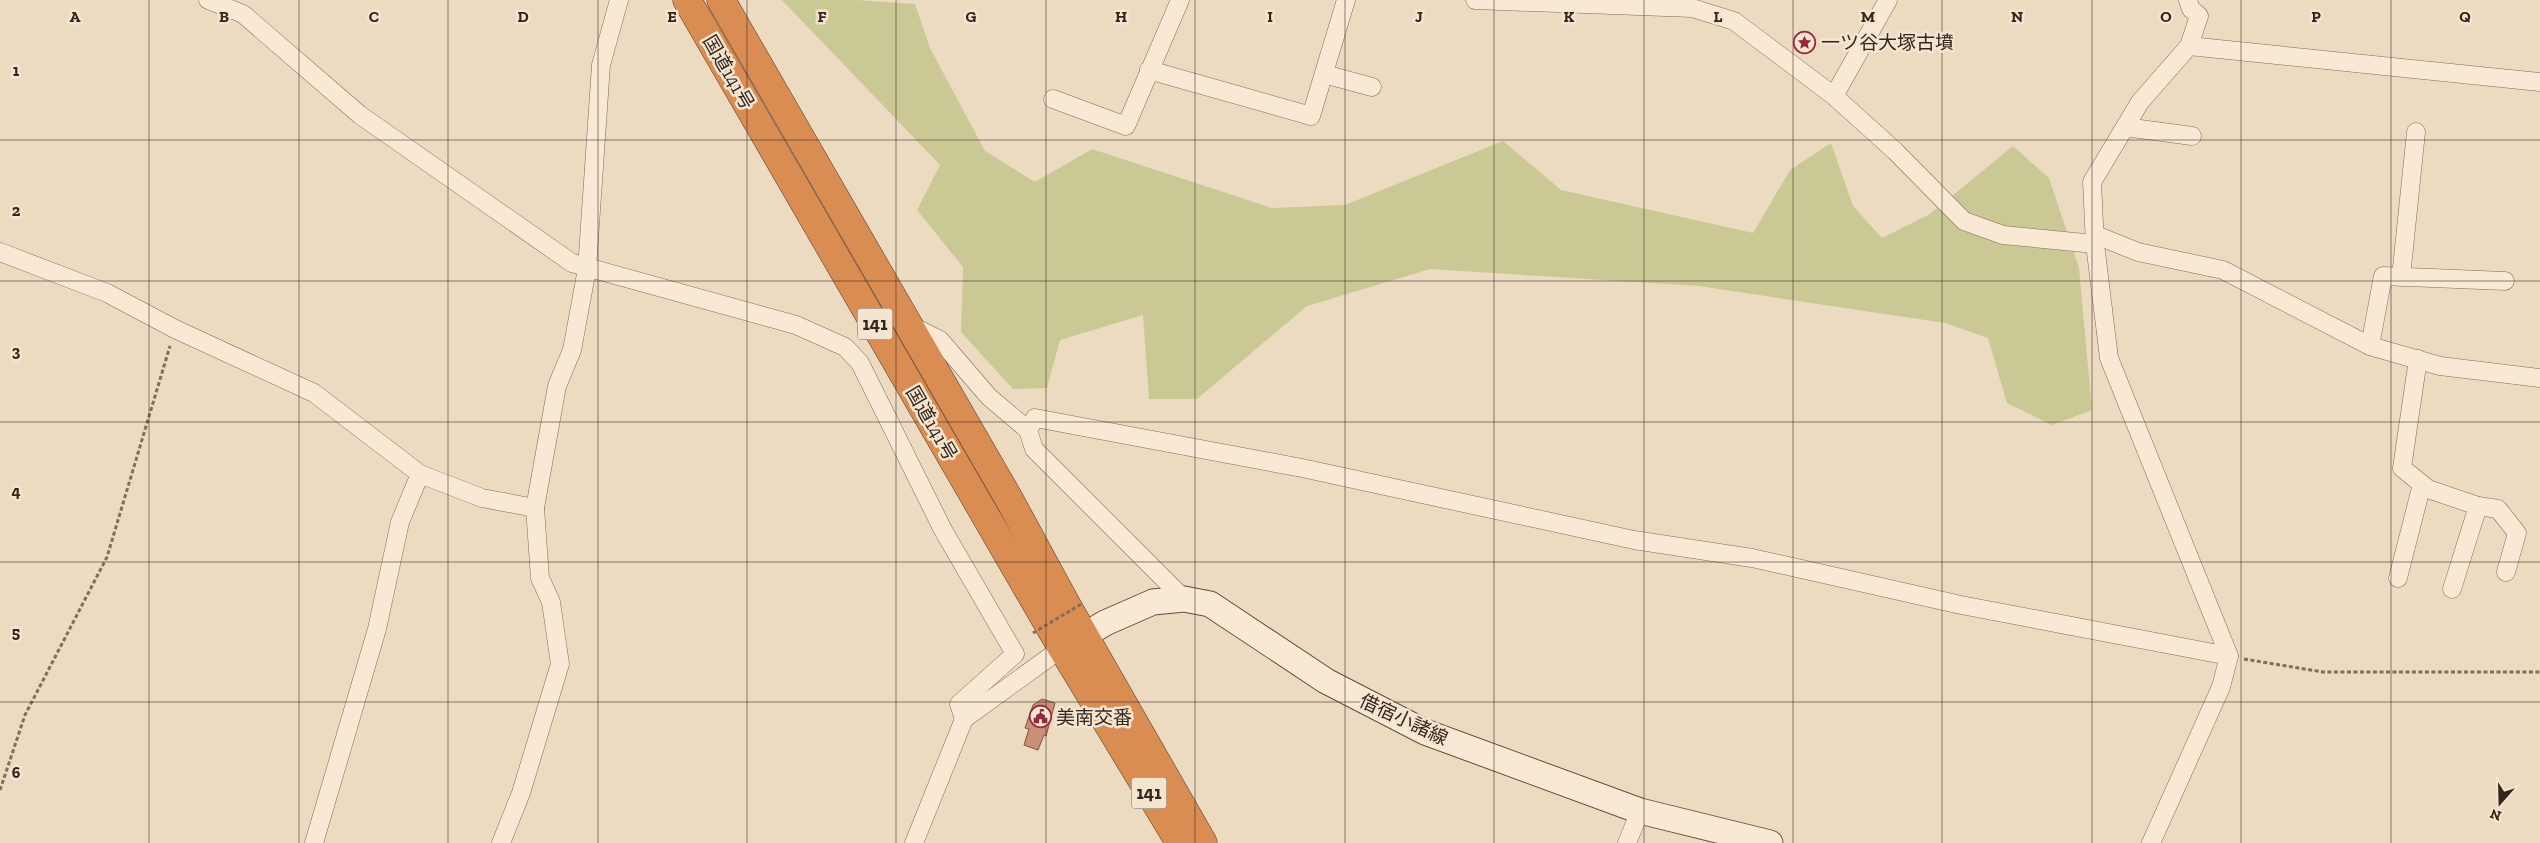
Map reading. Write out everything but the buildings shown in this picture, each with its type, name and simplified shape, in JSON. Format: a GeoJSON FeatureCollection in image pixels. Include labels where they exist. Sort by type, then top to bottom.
{"type":"FeatureCollection","features":[{"type":"Feature","properties":{"kind":"highway","name":"国道141号"},"geometry":{"type":"LineString","coordinates":[[687,0],[1074,642],[1203,843]]}},
{"type":"Feature","properties":{"kind":"highway","name":"国道141号"},"geometry":{"type":"LineString","coordinates":[[721,0],[908,323],[1180,843]]}},
{"type":"Feature","properties":{"kind":"main road","name":"借宿小諸線"},"geometry":{"type":"LineString","coordinates":[[1074,642],[1105,623],[1153,602],[1184,599],[1210,604],[1326,682],[1425,732],[1640,810],[1770,843]]}},
{"type":"Feature","properties":{"kind":"street"},"geometry":{"type":"LineString","coordinates":[[208,0],[243,14],[360,115],[572,263],[796,325],[845,347],[860,363],[943,530],[1015,654],[959,704],[964,719]]}},
{"type":"Feature","properties":{"kind":"street"},"geometry":{"type":"LineString","coordinates":[[501,843],[521,793],[560,664],[552,602],[540,578],[535,508],[557,386],[572,350],[587,268],[600,64],[619,0]]}},
{"type":"Feature","properties":{"kind":"street"},"geometry":{"type":"LineString","coordinates":[[1053,99],[1126,126],[1180,0]]}},
{"type":"Feature","properties":{"kind":"street"},"geometry":{"type":"LineString","coordinates":[[1149,70],[1311,116],[1346,0]]}},
{"type":"Feature","properties":{"kind":"street"},"geometry":{"type":"LineString","coordinates":[[1475,0],[1692,8],[1734,21],[1834,96],[1895,151],[1964,221],[2003,235],[2095,240],[2138,252],[2223,270],[2370,346],[2440,366],[2540,378]]}},
{"type":"Feature","properties":{"kind":"street"},"geometry":{"type":"LineString","coordinates":[[1834,96],[1888,0]]}},
{"type":"Feature","properties":{"kind":"street"},"geometry":{"type":"LineString","coordinates":[[2151,843],[2221,687],[2229,656],[2109,358],[2095,240],[2092,182],[2140,102],[2188,46],[2202,8],[2191,9],[2188,0]]}},
{"type":"Feature","properties":{"kind":"street"},"geometry":{"type":"LineString","coordinates":[[2188,46],[2540,82]]}},
{"type":"Feature","properties":{"kind":"street"},"geometry":{"type":"LineString","coordinates":[[1324,74],[1372,87]]}},
{"type":"Feature","properties":{"kind":"street"},"geometry":{"type":"LineString","coordinates":[[2125,127],[2192,136]]}},
{"type":"Feature","properties":{"kind":"street"},"geometry":{"type":"LineString","coordinates":[[2401,276],[2416,132]]}},
{"type":"Feature","properties":{"kind":"street"},"geometry":{"type":"LineString","coordinates":[[0,252],[107,293],[175,328],[314,393],[420,474],[482,498],[535,508]]}},
{"type":"Feature","properties":{"kind":"street"},"geometry":{"type":"LineString","coordinates":[[2370,346],[2383,276],[2505,281]]}},
{"type":"Feature","properties":{"kind":"street"},"geometry":{"type":"LineString","coordinates":[[908,323],[940,340],[989,396],[1028,430],[1034,449],[1184,599]]}},
{"type":"Feature","properties":{"kind":"street"},"geometry":{"type":"LineString","coordinates":[[2418,359],[2402,468],[2428,489],[2478,506],[2498,509],[2517,532],[2506,572]]}},
{"type":"Feature","properties":{"kind":"street"},"geometry":{"type":"LineString","coordinates":[[1028,430],[1035,418],[1302,468],[1634,540],[1752,558],[1962,605],[2229,656]]}},
{"type":"Feature","properties":{"kind":"street"},"geometry":{"type":"LineString","coordinates":[[314,843],[377,629],[400,522],[420,474]]}},
{"type":"Feature","properties":{"kind":"street"},"geometry":{"type":"LineString","coordinates":[[2398,578],[2422,484]]}},
{"type":"Feature","properties":{"kind":"street"},"geometry":{"type":"LineString","coordinates":[[2452,589],[2478,506]]}},
{"type":"Feature","properties":{"kind":"street"},"geometry":{"type":"LineString","coordinates":[[914,843],[964,719],[1074,642]]}},
{"type":"Feature","properties":{"kind":"street"},"geometry":{"type":"LineString","coordinates":[[1627,843],[1640,810]]}},
{"type":"Feature","properties":{"kind":"path"},"geometry":{"type":"LineString","coordinates":[[0,790],[25,715],[107,557],[140,439],[175,328]]}},
{"type":"Feature","properties":{"kind":"path"},"geometry":{"type":"LineString","coordinates":[[1033,633],[1083,603]]}},
{"type":"Feature","properties":{"kind":"path"},"geometry":{"type":"LineString","coordinates":[[2229,656],[2323,672],[2540,672]]}},
{"type":"Feature","properties":{"kind":"shaded area"},"geometry":{"type":"Polygon","coordinates":[[[782,0],[857,0],[915,4],[930,48],[985,151],[1035,182],[1092,149],[1272,208],[1345,205],[1503,141],[1561,190],[1753,233],[1790,170],[1831,143],[1853,206],[1882,238],[1930,214],[2013,146],[2049,178],[2079,268],[2092,410],[2052,425],[2007,403],[1988,338],[1945,323],[1699,286],[1430,269],[1307,306],[1197,399],[1149,399],[1143,315],[1060,340],[1047,388],[1013,389],[961,332],[963,267],[917,210],[940,165],[782,0]]]}},
{"type":"Feature","properties":{"kind":"place","name":"一ツ谷大塚古墳"},"geometry":{"type":"Point","coordinates":[1805,42]}},
{"type":"Feature","properties":{"kind":"place","name":"美南交番"},"geometry":{"type":"Point","coordinates":[1040,717]}}]}
